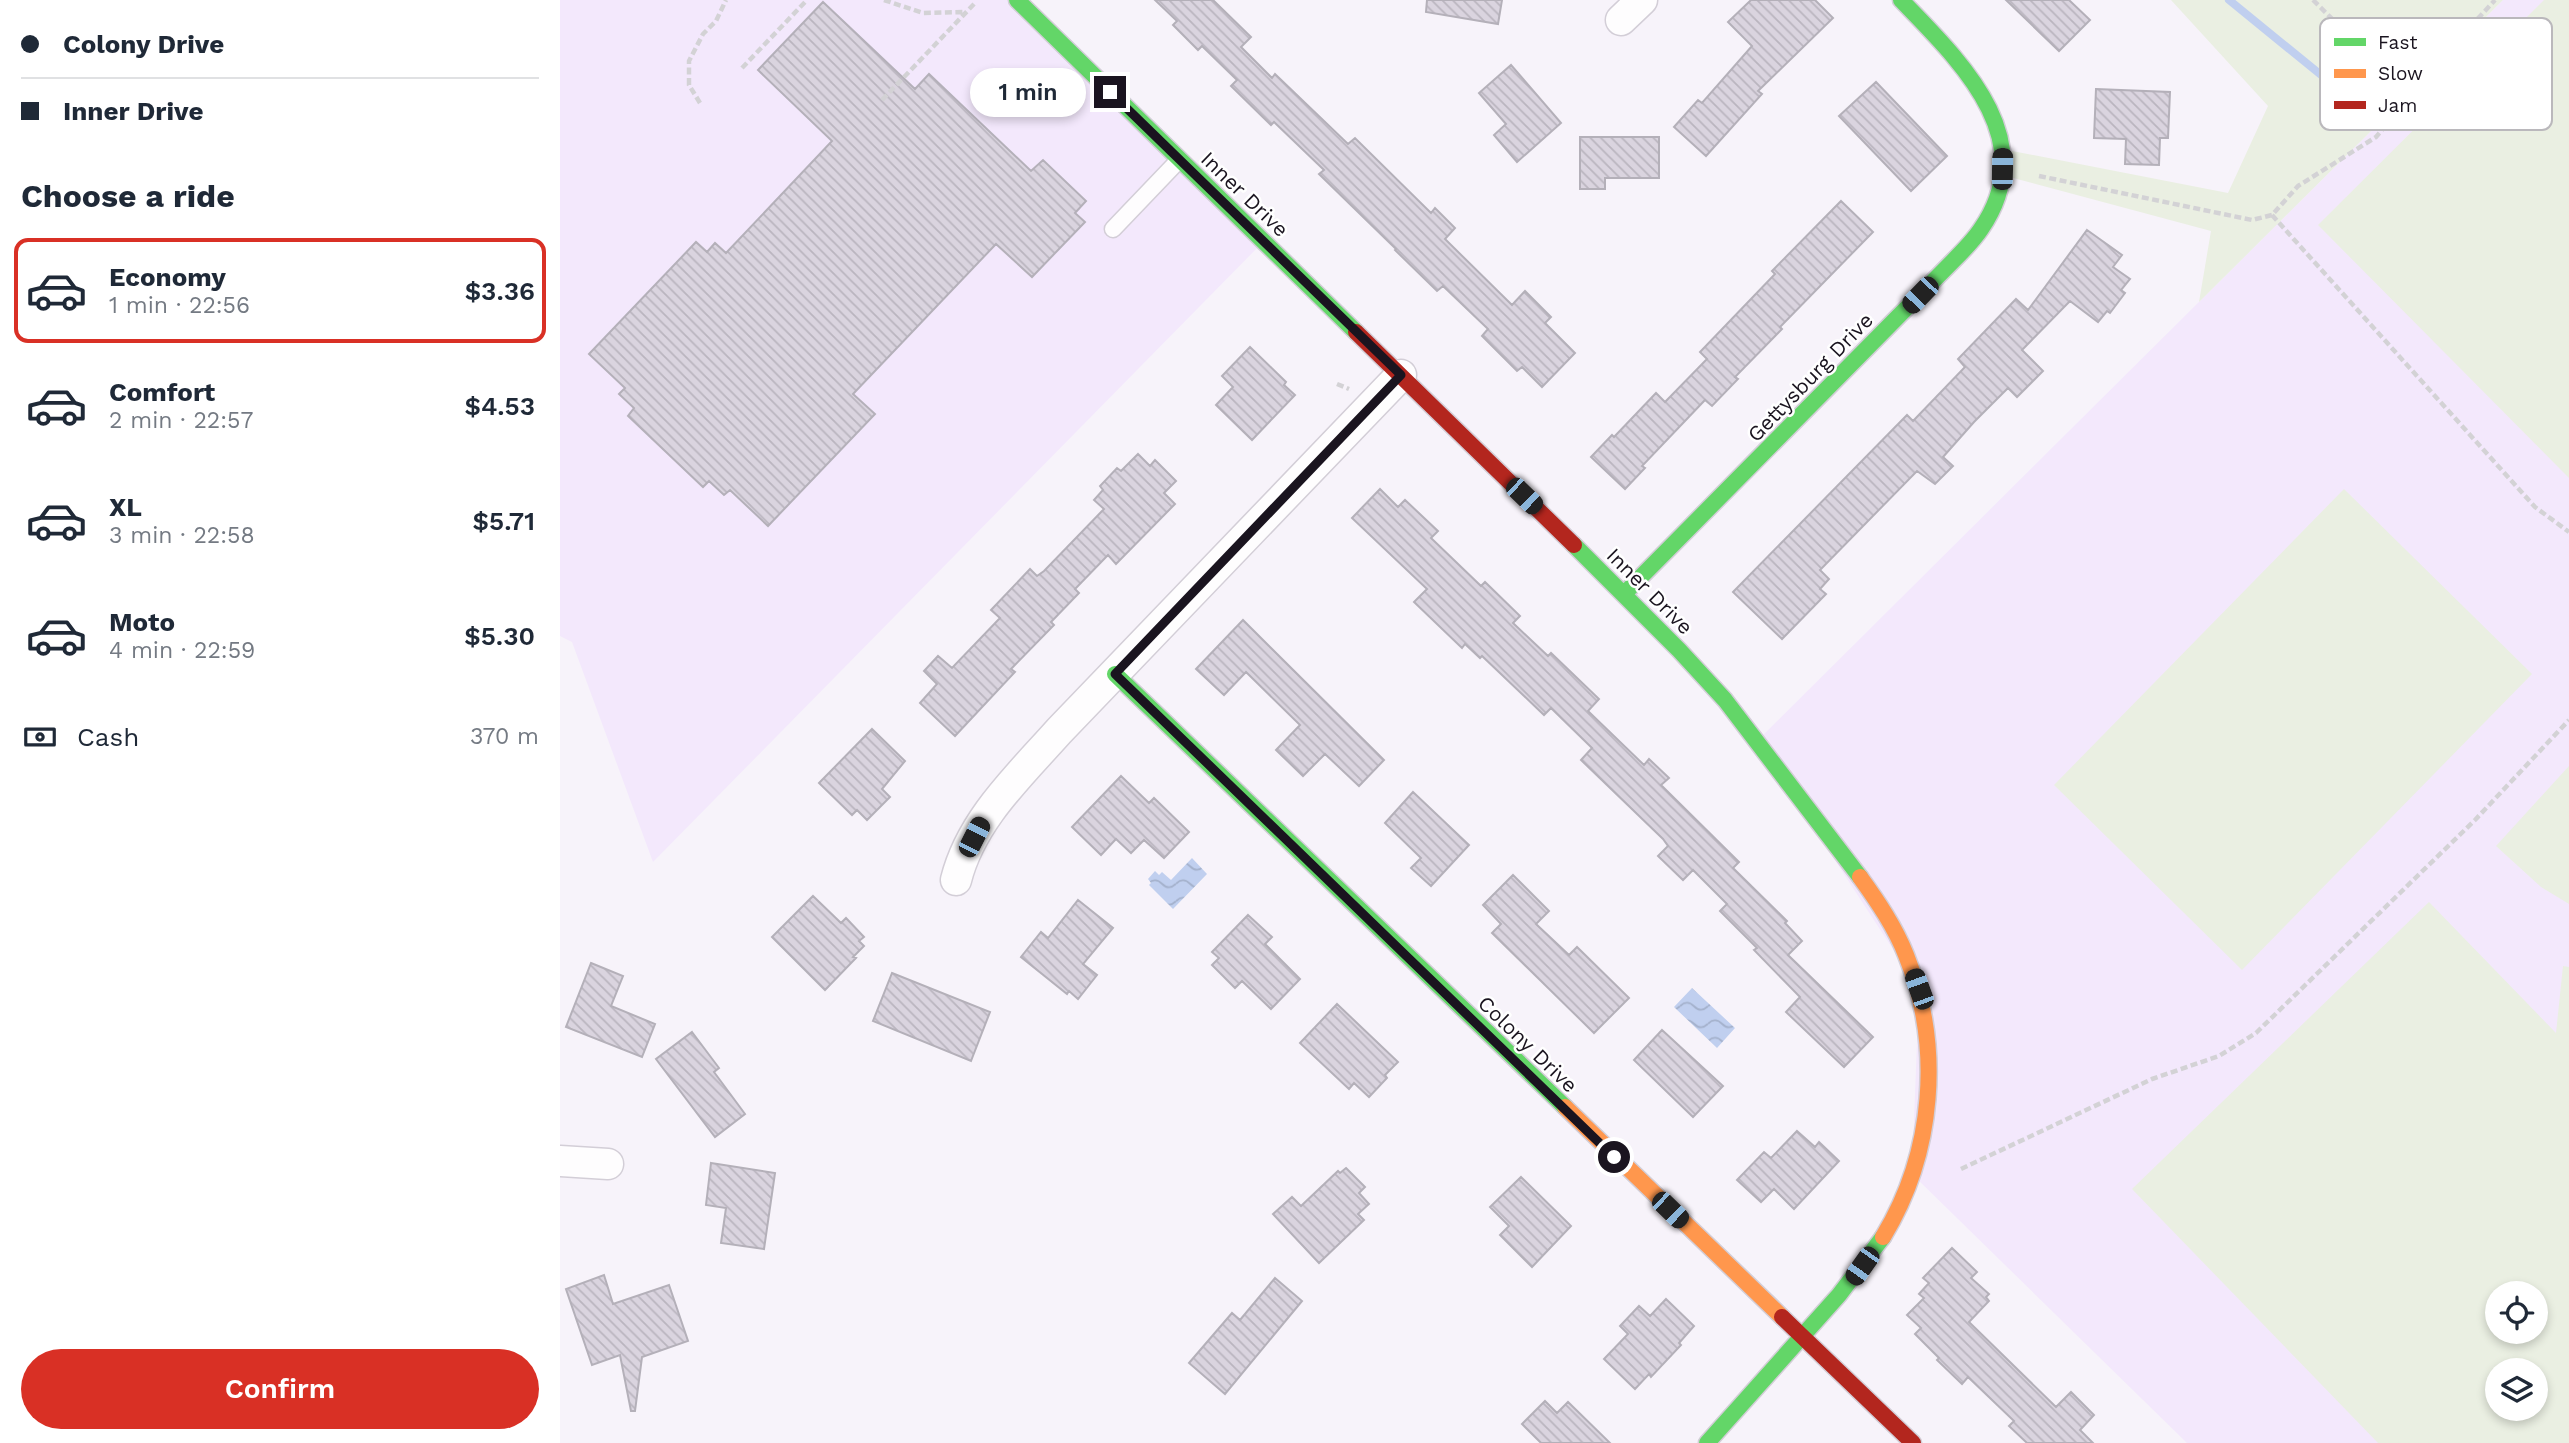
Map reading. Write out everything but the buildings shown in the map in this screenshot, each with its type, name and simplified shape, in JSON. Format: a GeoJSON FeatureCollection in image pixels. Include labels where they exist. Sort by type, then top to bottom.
{"type":"FeatureCollection","features":[{"type":"Feature","properties":{"kind":"street","name":"Inner Drive"},"geometry":{"type":"LineString","coordinates":[[1017,0],[1624,594],[1712,685],[1810,810],[1886,916],[1906,953],[1919,989],[1927,1032],[1930,1079],[1924,1133],[1912,1174],[1885,1234],[1851,1282],[1707,1443]]}},
{"type":"Feature","properties":{"kind":"street","name":"Gettysburg Drive"},"geometry":{"type":"LineString","coordinates":[[1624,594],[1953,261],[1979,232],[1996,202],[2002,175],[2002,143],[1999,126],[1988,100],[1950,52],[1901,0]]}},
{"type":"Feature","properties":{"kind":"street"},"geometry":{"type":"LineString","coordinates":[[956,880],[981,823],[1059,731],[1401,375]]}},
{"type":"Feature","properties":{"kind":"street","name":"Colony Drive"},"geometry":{"type":"LineString","coordinates":[[1115,674],[1913,1443]]}},
{"type":"Feature","properties":{"kind":"street"},"geometry":{"type":"LineString","coordinates":[[560,1161],[608,1164]]}},
{"type":"Feature","properties":{"kind":"lane"},"geometry":{"type":"LineString","coordinates":[[1113,229],[1180,160]]}},
{"type":"Feature","properties":{"kind":"path"},"geometry":{"type":"LineString","coordinates":[[701,103],[688,85],[689,61],[698,41],[716,21],[726,0]]}},
{"type":"Feature","properties":{"kind":"path"},"geometry":{"type":"LineString","coordinates":[[743,68],[807,0]]}},
{"type":"Feature","properties":{"kind":"path"},"geometry":{"type":"LineString","coordinates":[[884,0],[923,13],[966,12]]}},
{"type":"Feature","properties":{"kind":"path"},"geometry":{"type":"LineString","coordinates":[[2313,0],[2333,18]]}},
{"type":"Feature","properties":{"kind":"path"},"geometry":{"type":"LineString","coordinates":[[2478,18],[2495,0]]}},
{"type":"Feature","properties":{"kind":"path"},"geometry":{"type":"LineString","coordinates":[[882,100],[975,3]]}},
{"type":"Feature","properties":{"kind":"path"},"geometry":{"type":"LineString","coordinates":[[2039,176],[2252,220],[2272,215],[2298,186],[2376,137],[2382,130]]}},
{"type":"Feature","properties":{"kind":"path"},"geometry":{"type":"LineString","coordinates":[[2272,215],[2535,507],[2569,532]]}},
{"type":"Feature","properties":{"kind":"path"},"geometry":{"type":"LineString","coordinates":[[1337,384],[1354,391]]}},
{"type":"Feature","properties":{"kind":"path"},"geometry":{"type":"LineString","coordinates":[[1961,1169],[2151,1079],[2218,1056],[2256,1033],[2474,820],[2569,720]]}},
{"type":"Feature","properties":{"kind":"shaded area"},"geometry":{"type":"Polygon","coordinates":[[[560,0],[1017,0],[1263,242],[653,862],[572,642],[560,636],[560,0]]]}},
{"type":"Feature","properties":{"kind":"shaded area"},"geometry":{"type":"Polygon","coordinates":[[[2171,0],[2503,0],[2485,18],[2320,18],[2320,130],[2372,130],[2199,302],[2211,231],[2002,175],[2002,149],[2228,193],[2268,106],[2171,0]]]}},
{"type":"Feature","properties":{"kind":"shaded area"},"geometry":{"type":"Polygon","coordinates":[[[2503,0],[2569,0],[2569,1443],[2187,1443],[1912,1174],[1919,989],[1757,741],[2372,130],[2552,130],[2552,18],[2485,18],[2503,0]]]}},
{"type":"Feature","properties":{"kind":"shaded area"},"geometry":{"type":"Polygon","coordinates":[[[2544,0],[2569,0],[2569,478],[2318,225],[2413,130],[2552,130],[2552,18],[2526,18],[2544,0]]]}},
{"type":"Feature","properties":{"kind":"shaded area"},"geometry":{"type":"Polygon","coordinates":[[[2344,489],[2532,674],[2242,970],[2054,785],[2344,489]]]}},
{"type":"Feature","properties":{"kind":"shaded area"},"geometry":{"type":"Polygon","coordinates":[[[2569,766],[2569,904],[2541,887],[2496,846],[2569,766]]]}},
{"type":"Feature","properties":{"kind":"shaded area"},"geometry":{"type":"Polygon","coordinates":[[[2429,902],[2556,1033],[2563,966],[2569,967],[2569,1443],[2378,1443],[2132,1189],[2429,902]]]}},
{"type":"Feature","properties":{"kind":"water"},"geometry":{"type":"Polygon","coordinates":[[[1192,858],[1207,874],[1173,909],[1149,885],[1151,883],[1148,879],[1155,871],[1159,875],[1162,872],[1171,880],[1192,858]]]}},
{"type":"Feature","properties":{"kind":"water"},"geometry":{"type":"Polygon","coordinates":[[[1692,988],[1735,1028],[1717,1048],[1674,1007],[1692,988]]]}},
{"type":"Feature","properties":{"kind":"waterway"},"geometry":{"type":"LineString","coordinates":[[2229,0],[2320,74]]}},
{"type":"Feature","properties":{"kind":"traffic: fast"},"geometry":{"type":"LineString","coordinates":[[1017,0],[1356,332]]}},
{"type":"Feature","properties":{"kind":"traffic: fast"},"geometry":{"type":"LineString","coordinates":[[1624,594],[1964,250],[1981,229],[1998,196],[2003,164],[1998,133],[1986,104],[1969,76],[1947,49],[1901,0]]}},
{"type":"Feature","properties":{"kind":"traffic: fast"},"geometry":{"type":"LineString","coordinates":[[1574,545],[1725,700],[1860,877]]}},
{"type":"Feature","properties":{"kind":"traffic: fast"},"geometry":{"type":"LineString","coordinates":[[1115,674],[1565,1107]]}},
{"type":"Feature","properties":{"kind":"traffic: fast"},"geometry":{"type":"LineString","coordinates":[[1707,1443],[1839,1295],[1883,1237]]}},
{"type":"Feature","properties":{"kind":"traffic: slow"},"geometry":{"type":"LineString","coordinates":[[1860,877],[1886,915],[1906,955],[1918,990],[1928,1063],[1928,1099],[1913,1170],[1900,1205],[1883,1237]]}},
{"type":"Feature","properties":{"kind":"traffic: slow"},"geometry":{"type":"LineString","coordinates":[[1565,1107],[1782,1317]]}},
{"type":"Feature","properties":{"kind":"traffic: jam"},"geometry":{"type":"LineString","coordinates":[[1356,332],[1574,545]]}},
{"type":"Feature","properties":{"kind":"traffic: jam"},"geometry":{"type":"LineString","coordinates":[[1782,1317],[1913,1443]]}},
{"type":"Feature","properties":{"kind":"route"},"geometry":{"type":"LineString","coordinates":[[1110,92],[1401,375],[1115,674],[1614,1157]]}}]}
